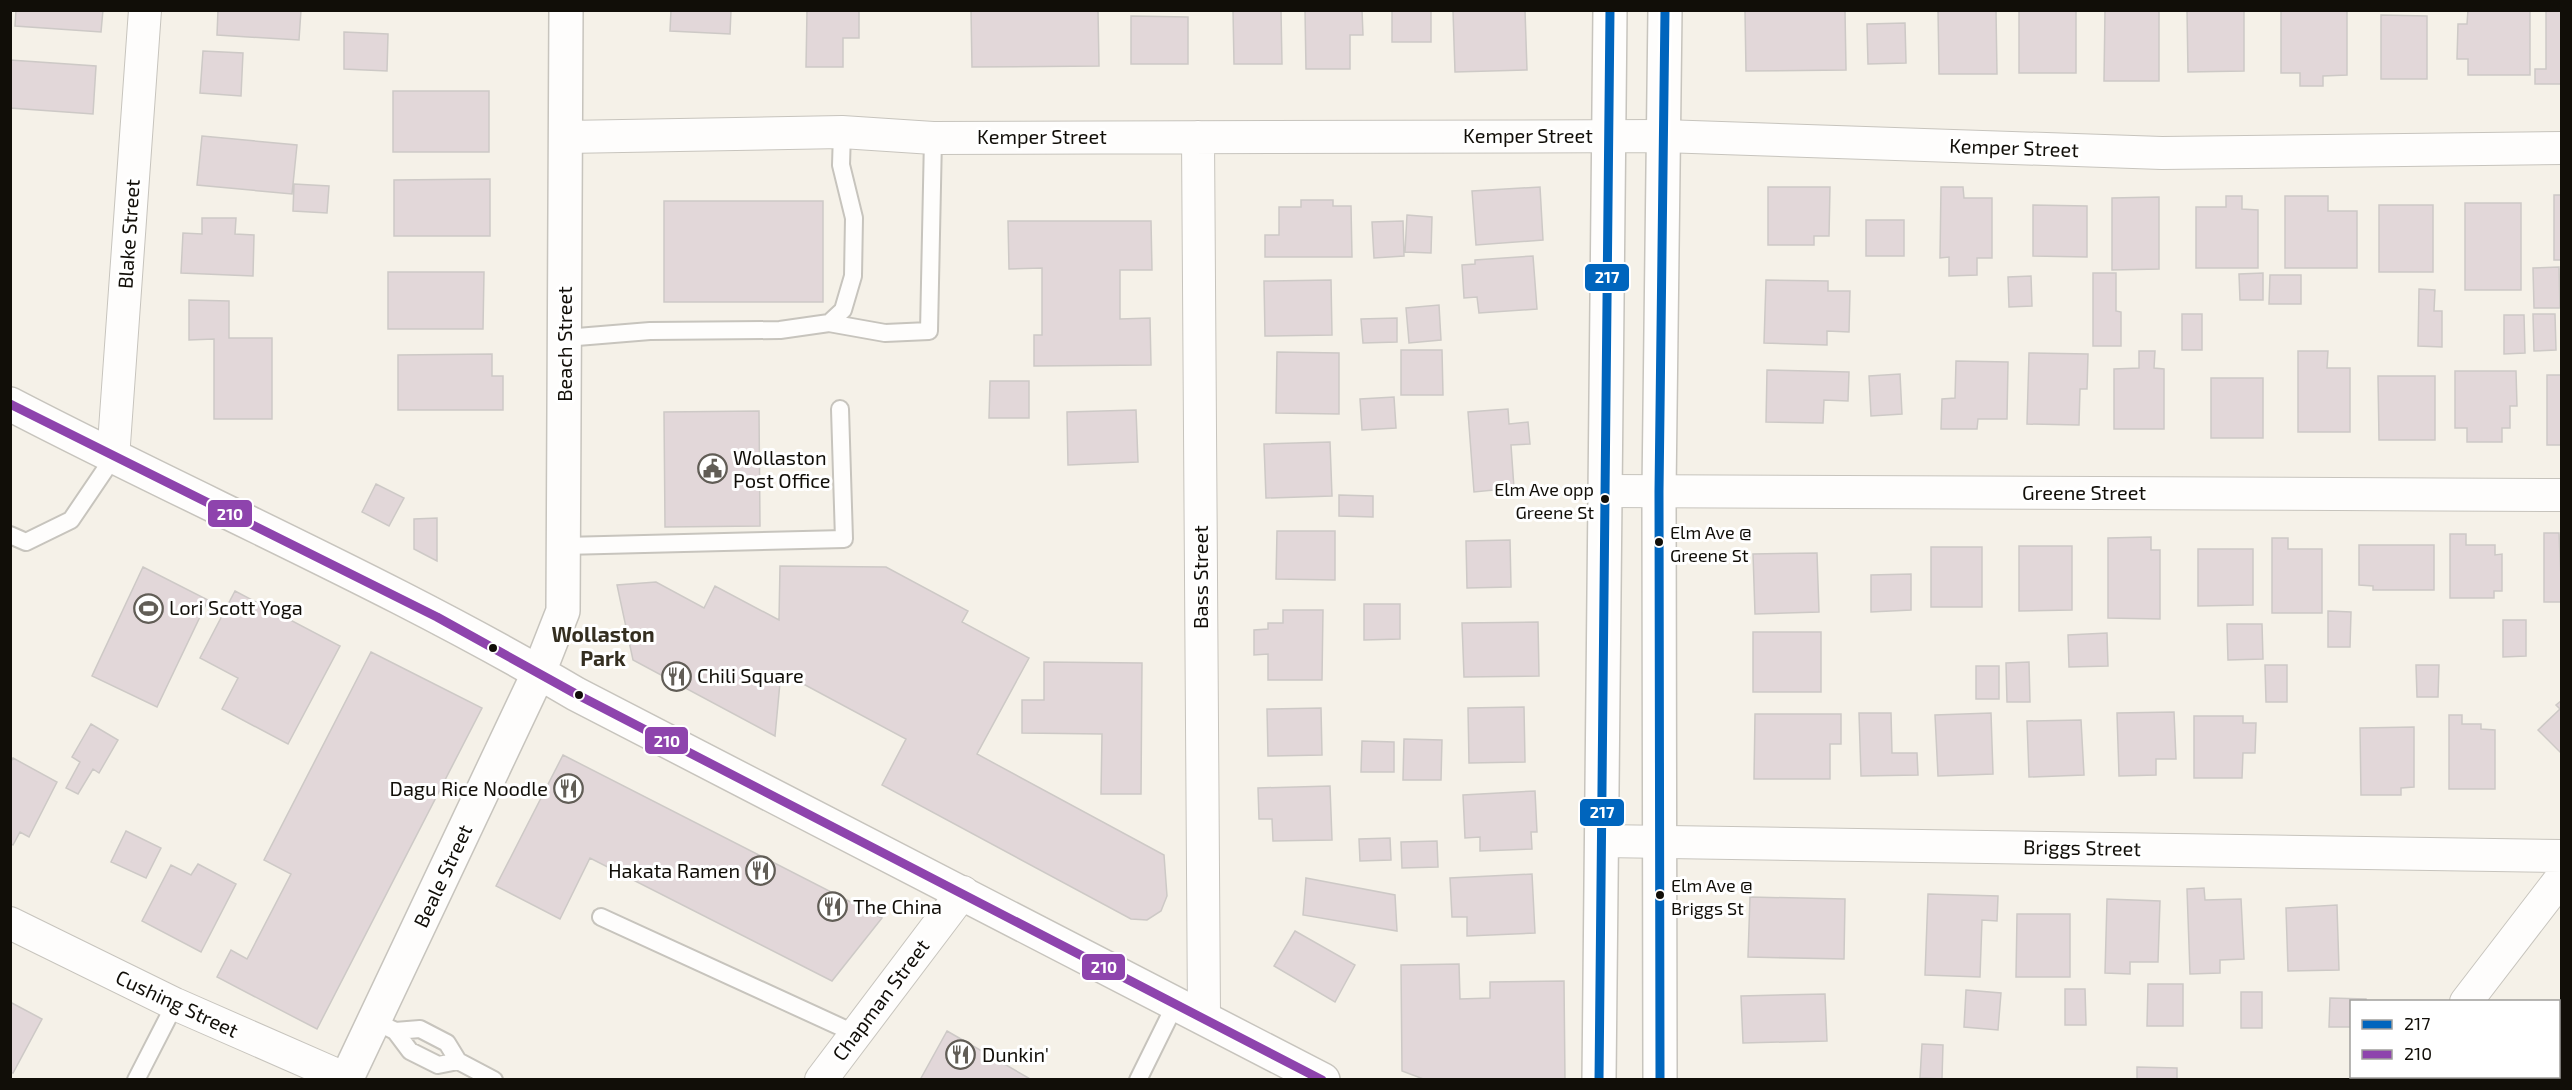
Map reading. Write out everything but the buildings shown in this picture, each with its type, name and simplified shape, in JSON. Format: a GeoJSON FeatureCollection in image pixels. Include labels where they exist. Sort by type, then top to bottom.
{"type":"FeatureCollection","features":[{"type":"Feature","properties":{"kind":"street","name":"Blake Street"},"geometry":{"type":"LineString","coordinates":[[113,458],[146,10]]}},
{"type":"Feature","properties":{"kind":"street","name":"Beach Street"},"geometry":{"type":"LineString","coordinates":[[539,672],[564,610],[566,10]]}},
{"type":"Feature","properties":{"kind":"street"},"geometry":{"type":"LineString","coordinates":[[1599,1080],[1610,10]]}},
{"type":"Feature","properties":{"kind":"street"},"geometry":{"type":"LineString","coordinates":[[1660,1080],[1659,492],[1665,10]]}},
{"type":"Feature","properties":{"kind":"street","name":"Kemper Street"},"geometry":{"type":"LineString","coordinates":[[566,137],[842,132],[933,138],[1664,136],[2162,153],[2562,148]]}},
{"type":"Feature","properties":{"kind":"street","name":"Bass Street"},"geometry":{"type":"LineString","coordinates":[[1190,1010],[1198,137]]}},
{"type":"Feature","properties":{"kind":"street"},"geometry":{"type":"LineString","coordinates":[[10,404],[113,458],[473,634],[576,694],[1323,1080]]}},
{"type":"Feature","properties":{"kind":"street","name":"Greene Street"},"geometry":{"type":"LineString","coordinates":[[1606,491],[2562,495]]}},
{"type":"Feature","properties":{"kind":"street","name":"Beale Street"},"geometry":{"type":"LineString","coordinates":[[346,1079],[385,1026],[539,672]]}},
{"type":"Feature","properties":{"kind":"street","name":"Briggs Street"},"geometry":{"type":"LineString","coordinates":[[1603,841],[2562,856]]}},
{"type":"Feature","properties":{"kind":"street"},"geometry":{"type":"LineString","coordinates":[[2468,1000],[2562,877]]}},
{"type":"Feature","properties":{"kind":"street","name":"Chapman Street"},"geometry":{"type":"LineString","coordinates":[[821,1080],[963,892]]}},
{"type":"Feature","properties":{"kind":"street","name":"Cushing Street"},"geometry":{"type":"LineString","coordinates":[[10,923],[175,1005],[346,1079]]}},
{"type":"Feature","properties":{"kind":"lane"},"geometry":{"type":"LineString","coordinates":[[829,323],[843,310],[853,276],[854,218],[841,165],[842,132]]}},
{"type":"Feature","properties":{"kind":"lane"},"geometry":{"type":"LineString","coordinates":[[565,338],[650,331],[780,330],[829,323],[885,333],[929,331],[933,138]]}},
{"type":"Feature","properties":{"kind":"lane"},"geometry":{"type":"LineString","coordinates":[[564,546],[844,539],[840,409]]}},
{"type":"Feature","properties":{"kind":"lane"},"geometry":{"type":"LineString","coordinates":[[10,535],[26,542],[71,520],[113,458]]}},
{"type":"Feature","properties":{"kind":"lane"},"geometry":{"type":"LineString","coordinates":[[602,917],[856,1034]]}},
{"type":"Feature","properties":{"kind":"lane"},"geometry":{"type":"LineString","coordinates":[[136,1080],[175,1005]]}},
{"type":"Feature","properties":{"kind":"lane"},"geometry":{"type":"LineString","coordinates":[[1138,1080],[1190,1010]]}},
{"type":"Feature","properties":{"kind":"lane"},"geometry":{"type":"LineString","coordinates":[[385,1026],[410,1051],[438,1065],[458,1061]]}},
{"type":"Feature","properties":{"kind":"lane"},"geometry":{"type":"LineString","coordinates":[[385,1026],[420,1029],[447,1043],[458,1061],[494,1080]]}},
{"type":"Feature","properties":{"kind":"transit line","name":"217"},"geometry":{"type":"LineString","coordinates":[[1599,1080],[1610,10]]}},
{"type":"Feature","properties":{"kind":"transit line","name":"217"},"geometry":{"type":"LineString","coordinates":[[1660,1080],[1659,491],[1665,10]]}},
{"type":"Feature","properties":{"kind":"transit line","name":"210"},"geometry":{"type":"LineString","coordinates":[[10,404],[437,617],[576,694],[1322,1080]]}},
{"type":"Feature","properties":{"kind":"place","name":"Wollaston Post Office"},"geometry":{"type":"Point","coordinates":[712,469]}},
{"type":"Feature","properties":{"kind":"place","name":"Elm Ave opp Greene St"},"geometry":{"type":"Point","coordinates":[1605,499]}},
{"type":"Feature","properties":{"kind":"place","name":"Elm Ave @ Greene St"},"geometry":{"type":"Point","coordinates":[1659,542]}},
{"type":"Feature","properties":{"kind":"place","name":"Lori Scott Yoga"},"geometry":{"type":"Point","coordinates":[148,608]}},
{"type":"Feature","properties":{"kind":"place","name":"Chili Square"},"geometry":{"type":"Point","coordinates":[676,676]}},
{"type":"Feature","properties":{"kind":"place","name":"Dagu Rice Noodle"},"geometry":{"type":"Point","coordinates":[569,789]}},
{"type":"Feature","properties":{"kind":"place","name":"Hakata Ramen"},"geometry":{"type":"Point","coordinates":[761,871]}},
{"type":"Feature","properties":{"kind":"place","name":"Elm Ave @ Briggs St"},"geometry":{"type":"Point","coordinates":[1660,895]}},
{"type":"Feature","properties":{"kind":"place","name":"The China"},"geometry":{"type":"Point","coordinates":[832,907]}},
{"type":"Feature","properties":{"kind":"place","name":"Dunkin'"},"geometry":{"type":"Point","coordinates":[961,1055]}},
{"type":"Feature","properties":{"kind":"district","name":"Wollaston Park"},"geometry":{"type":"Point","coordinates":[603,647]}}]}
